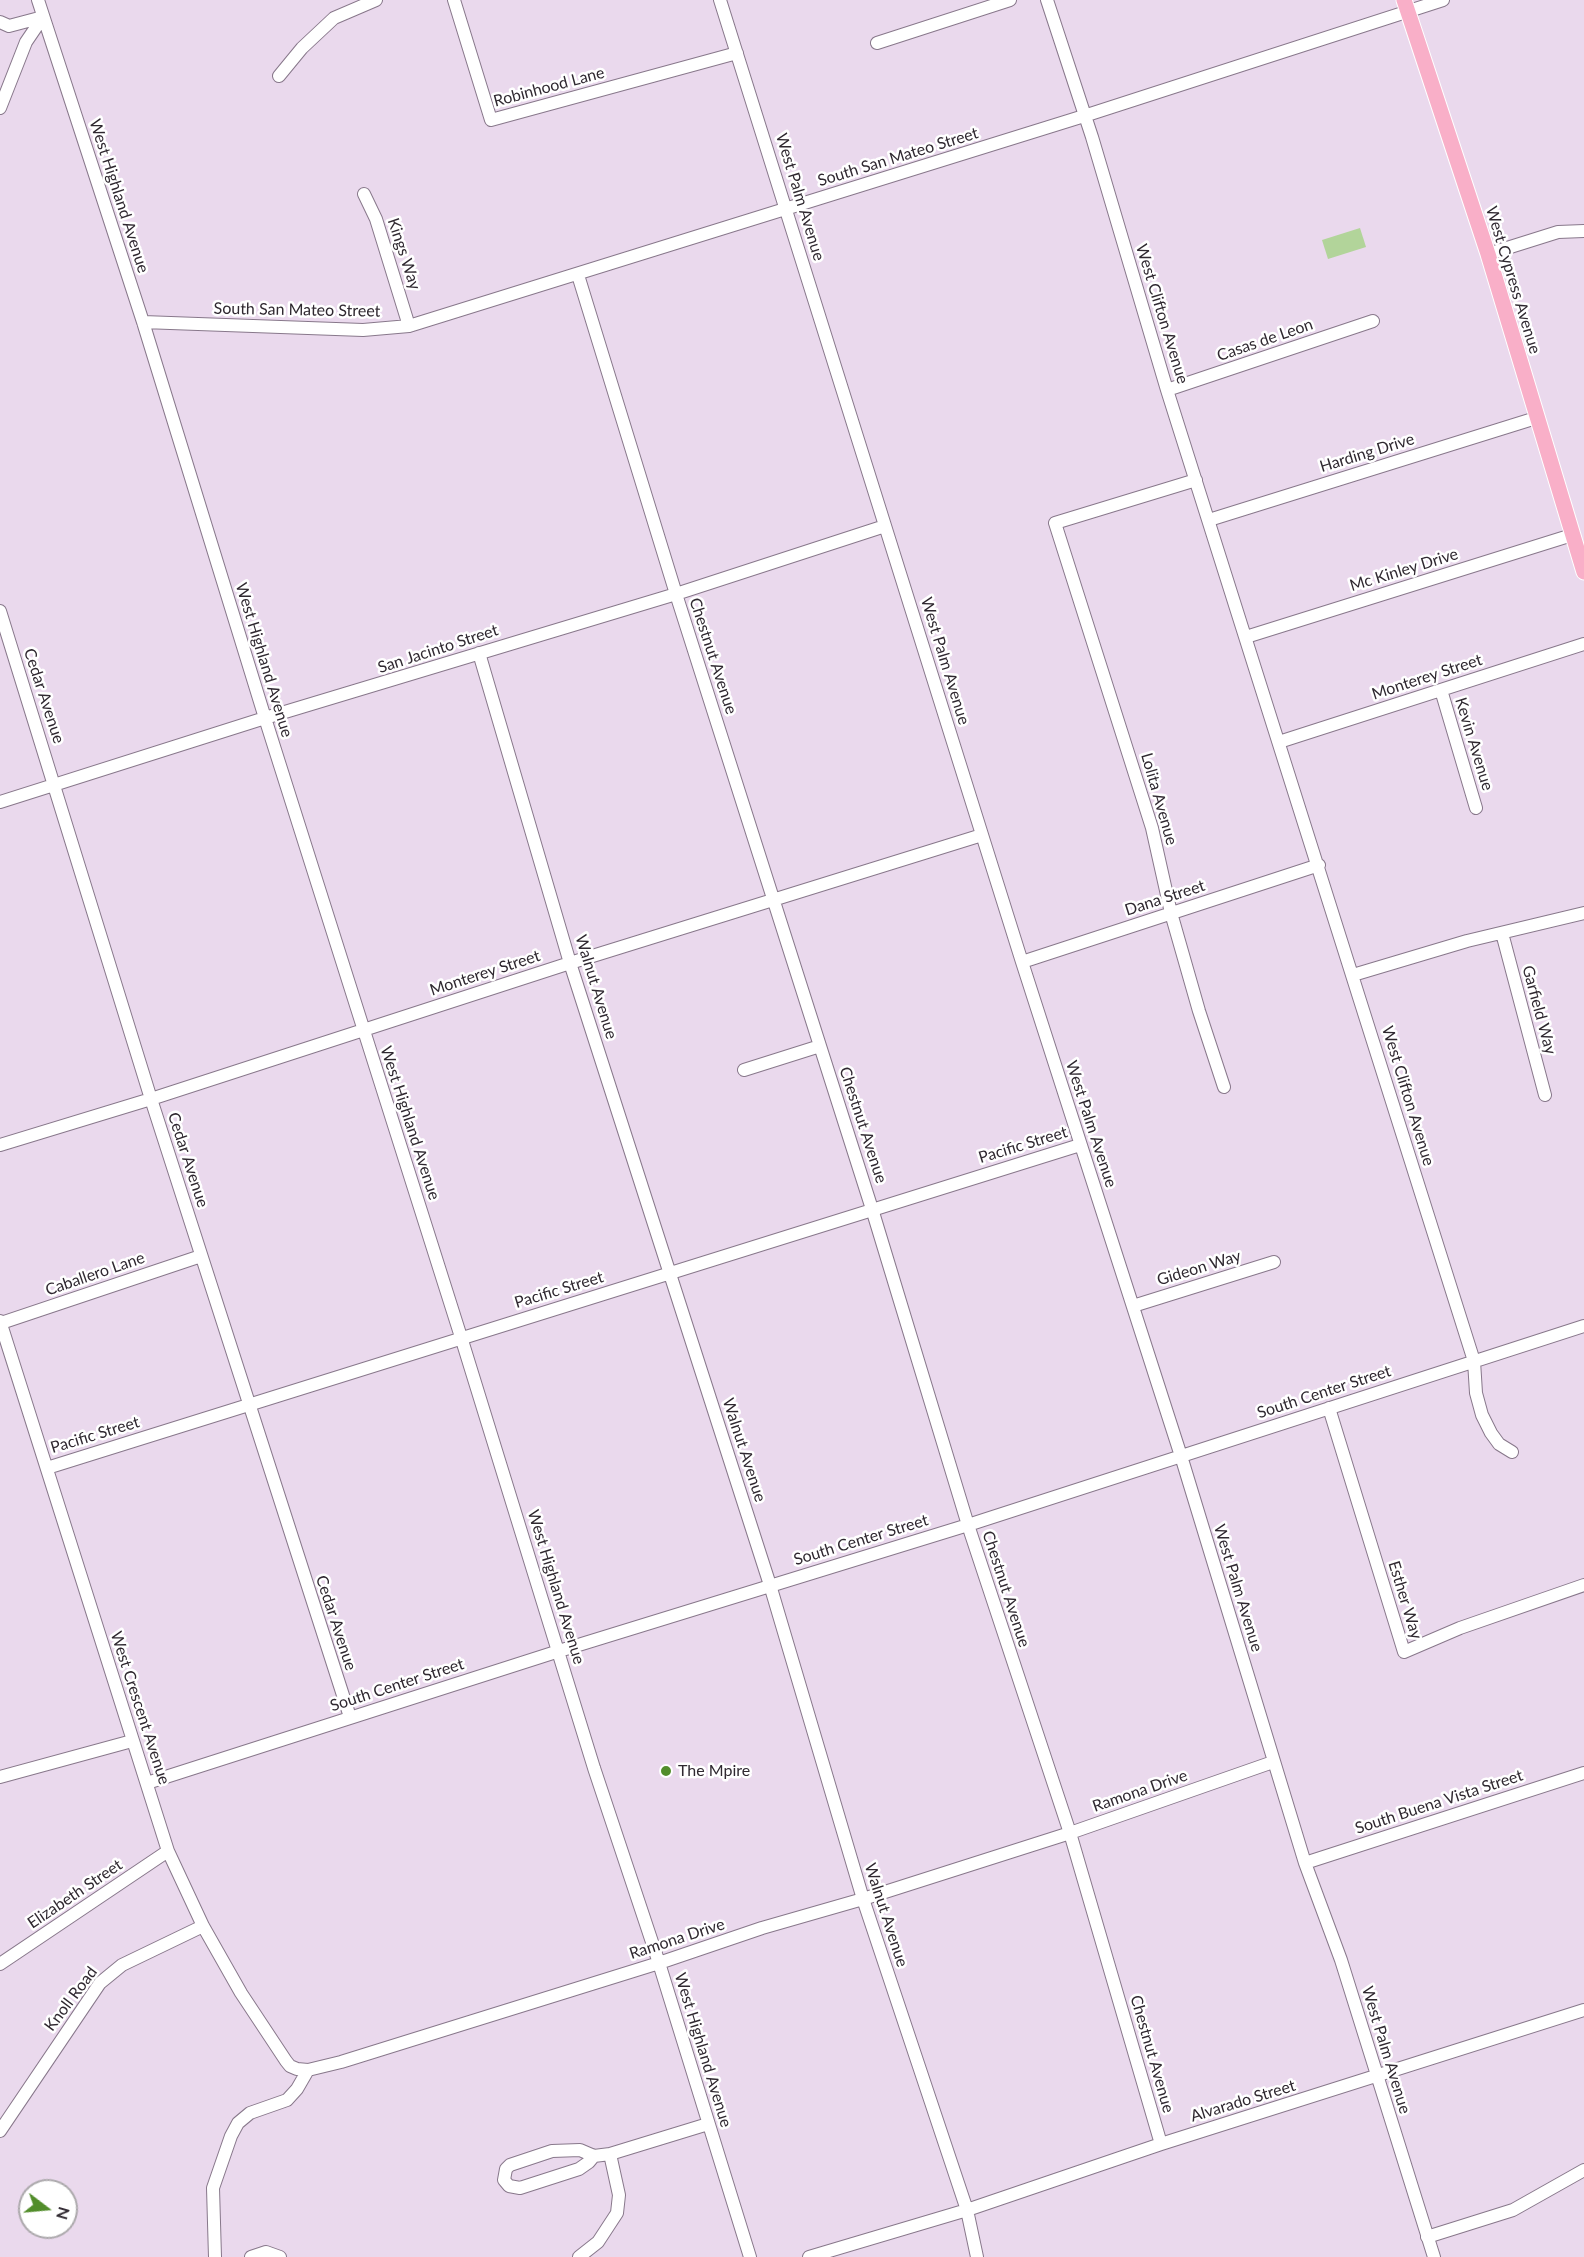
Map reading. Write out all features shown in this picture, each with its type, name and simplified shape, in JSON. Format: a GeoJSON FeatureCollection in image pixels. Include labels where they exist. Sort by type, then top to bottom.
{"type":"FeatureCollection","features":[{"type":"Feature","properties":{"kind":"main road","name":"West Cypress Avenue"},"geometry":{"type":"LineString","coordinates":[[1406,5],[1488,254],[1584,572]]}},
{"type":"Feature","properties":{"kind":"street","name":"West Highland Avenue"},"geometry":{"type":"LineString","coordinates":[[38,0],[143,322],[594,1768],[659,1963],[750,2257]]}},
{"type":"Feature","properties":{"kind":"street"},"geometry":{"type":"LineString","coordinates":[[279,76],[302,48],[334,18],[376,0]]}},
{"type":"Feature","properties":{"kind":"street","name":"Robinhood Lane"},"geometry":{"type":"LineString","coordinates":[[454,0],[491,120],[736,54]]}},
{"type":"Feature","properties":{"kind":"street","name":"West Palm Avenue"},"geometry":{"type":"LineString","coordinates":[[720,0],[982,836],[1181,1456],[1273,1762],[1305,1863],[1341,1960],[1434,2257]]}},
{"type":"Feature","properties":{"kind":"street"},"geometry":{"type":"LineString","coordinates":[[877,44],[1010,0]]}},
{"type":"Feature","properties":{"kind":"street","name":"West Clifton Avenue"},"geometry":{"type":"LineString","coordinates":[[1047,0],[1167,390],[1474,1361],[1476,1394],[1482,1415],[1499,1444],[1512,1452]]}},
{"type":"Feature","properties":{"kind":"street","name":"South San Mateo Street"},"geometry":{"type":"LineString","coordinates":[[143,322],[363,330],[409,326],[1084,116],[1406,5],[1443,0]]}},
{"type":"Feature","properties":{"kind":"street"},"geometry":{"type":"LineString","coordinates":[[0,22],[9,26],[43,17]]}},
{"type":"Feature","properties":{"kind":"street"},"geometry":{"type":"LineString","coordinates":[[0,108],[26,42],[43,17]]}},
{"type":"Feature","properties":{"kind":"street","name":"Kings Way"},"geometry":{"type":"LineString","coordinates":[[364,194],[376,219],[409,326]]}},
{"type":"Feature","properties":{"kind":"street"},"geometry":{"type":"LineString","coordinates":[[1488,254],[1558,232],[1584,231]]}},
{"type":"Feature","properties":{"kind":"street","name":"Chestnut Avenue"},"geometry":{"type":"LineString","coordinates":[[578,275],[676,594],[872,1209],[968,1526],[1070,1833],[1161,2144]]}},
{"type":"Feature","properties":{"kind":"street","name":"Casas de Leon"},"geometry":{"type":"LineString","coordinates":[[1167,390],[1373,321]]}},
{"type":"Feature","properties":{"kind":"street","name":"Harding Drive"},"geometry":{"type":"LineString","coordinates":[[1209,520],[1536,417]]}},
{"type":"Feature","properties":{"kind":"street","name":"Lolita Avenue"},"geometry":{"type":"LineString","coordinates":[[1196,480],[1055,523],[1152,828],[1171,913],[1224,1087]]}},
{"type":"Feature","properties":{"kind":"street","name":"San Jacinto Street"},"geometry":{"type":"LineString","coordinates":[[0,802],[265,718],[676,594],[885,525]]}},
{"type":"Feature","properties":{"kind":"street","name":"Mc Kinley Drive"},"geometry":{"type":"LineString","coordinates":[[1246,637],[1572,535]]}},
{"type":"Feature","properties":{"kind":"street","name":"Cedar Avenue"},"geometry":{"type":"LineString","coordinates":[[0,611],[56,785],[151,1099],[350,1718]]}},
{"type":"Feature","properties":{"kind":"street","name":"Monterey Street"},"geometry":{"type":"LineString","coordinates":[[1279,742],[1584,644]]}},
{"type":"Feature","properties":{"kind":"street","name":"Walnut Avenue"},"geometry":{"type":"LineString","coordinates":[[479,653],[570,963],[770,1585],[863,1899],[967,2210],[977,2257]]}},
{"type":"Feature","properties":{"kind":"street","name":"Kevin Avenue"},"geometry":{"type":"LineString","coordinates":[[1441,690],[1476,808]]}},
{"type":"Feature","properties":{"kind":"street","name":"Monterey Street"},"geometry":{"type":"LineString","coordinates":[[0,1145],[151,1099],[570,963],[982,836]]}},
{"type":"Feature","properties":{"kind":"street","name":"Dana Street"},"geometry":{"type":"LineString","coordinates":[[1022,962],[1319,865]]}},
{"type":"Feature","properties":{"kind":"street"},"geometry":{"type":"LineString","coordinates":[[1353,975],[1467,941],[1584,913]]}},
{"type":"Feature","properties":{"kind":"street","name":"Garfield Way"},"geometry":{"type":"LineString","coordinates":[[1502,933],[1545,1095]]}},
{"type":"Feature","properties":{"kind":"street"},"geometry":{"type":"LineString","coordinates":[[744,1070],[820,1046]]}},
{"type":"Feature","properties":{"kind":"street","name":"Pacific Street"},"geometry":{"type":"LineString","coordinates":[[47,1467],[1080,1145]]}},
{"type":"Feature","properties":{"kind":"street","name":"Caballero Lane"},"geometry":{"type":"LineString","coordinates":[[0,1322],[201,1256]]}},
{"type":"Feature","properties":{"kind":"street","name":"Gideon Way"},"geometry":{"type":"LineString","coordinates":[[1133,1306],[1274,1262]]}},
{"type":"Feature","properties":{"kind":"street","name":"West Crescent Avenue"},"geometry":{"type":"LineString","coordinates":[[0,1322],[4,1345],[47,1467],[168,1851],[203,1926],[241,1993],[290,2066],[308,2070]]}},
{"type":"Feature","properties":{"kind":"street","name":"South Center Street"},"geometry":{"type":"LineString","coordinates":[[147,1783],[559,1651],[968,1526],[1584,1326]]}},
{"type":"Feature","properties":{"kind":"street","name":"Esther Way"},"geometry":{"type":"LineString","coordinates":[[1329,1408],[1404,1652],[1460,1628],[1584,1585]]}},
{"type":"Feature","properties":{"kind":"street"},"geometry":{"type":"LineString","coordinates":[[0,1777],[132,1741]]}},
{"type":"Feature","properties":{"kind":"street","name":"Ramona Drive"},"geometry":{"type":"LineString","coordinates":[[308,2070],[341,2062],[1070,1833],[1273,1762]]}},
{"type":"Feature","properties":{"kind":"street","name":"South Buena Vista Street"},"geometry":{"type":"LineString","coordinates":[[1305,1863],[1584,1773]]}},
{"type":"Feature","properties":{"kind":"street","name":"Elizabeth Street"},"geometry":{"type":"LineString","coordinates":[[0,1964],[168,1851]]}},
{"type":"Feature","properties":{"kind":"street","name":"Knoll Road"},"geometry":{"type":"LineString","coordinates":[[0,2131],[100,1983],[122,1965],[203,1926]]}},
{"type":"Feature","properties":{"kind":"street","name":"Alvarado Street"},"geometry":{"type":"LineString","coordinates":[[809,2257],[967,2210],[1161,2144],[1584,2010]]}},
{"type":"Feature","properties":{"kind":"street"},"geometry":{"type":"LineString","coordinates":[[216,2257],[212,2207],[213,2188],[231,2136],[244,2117],[287,2100],[297,2089],[308,2070]]}},
{"type":"Feature","properties":{"kind":"street"},"geometry":{"type":"LineString","coordinates":[[594,2156],[579,2169],[520,2188],[509,2186],[504,2180],[506,2169],[510,2165],[552,2151],[580,2150],[594,2156],[610,2154],[708,2124]]}},
{"type":"Feature","properties":{"kind":"street"},"geometry":{"type":"LineString","coordinates":[[579,2257],[598,2242],[617,2213],[618,2201],[610,2154]]}},
{"type":"Feature","properties":{"kind":"street"},"geometry":{"type":"LineString","coordinates":[[1427,2237],[1513,2210],[1584,2170]]}},
{"type":"Feature","properties":{"kind":"street"},"geometry":{"type":"LineString","coordinates":[[598,2242],[598,2257]]}},
{"type":"Feature","properties":{"kind":"street"},"geometry":{"type":"LineString","coordinates":[[251,2257],[266,2252],[280,2257]]}},
{"type":"Feature","properties":{"kind":"green space"},"geometry":{"type":"Polygon","coordinates":[[[1360,228],[1366,247],[1328,259],[1322,240],[1360,228]]]}},
{"type":"Feature","properties":{"kind":"place","name":"The Mpire"},"geometry":{"type":"Point","coordinates":[666,1771]}}]}
